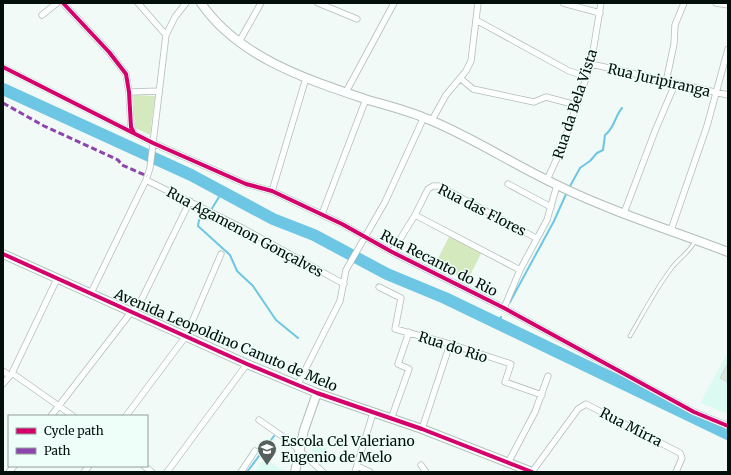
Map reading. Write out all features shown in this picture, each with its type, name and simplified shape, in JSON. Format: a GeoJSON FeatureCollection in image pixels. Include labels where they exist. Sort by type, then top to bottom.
{"type":"FeatureCollection","features":[{"type":"Feature","properties":{"kind":"street"},"geometry":{"type":"LineString","coordinates":[[42,15],[57,3]]}},
{"type":"Feature","properties":{"kind":"street"},"geometry":{"type":"LineString","coordinates":[[63,3],[120,65],[126,74],[129,92],[131,127],[134,133]]}},
{"type":"Feature","properties":{"kind":"street"},"geometry":{"type":"LineString","coordinates":[[138,3],[166,35]]}},
{"type":"Feature","properties":{"kind":"street"},"geometry":{"type":"LineString","coordinates":[[91,293],[146,180],[150,168],[166,35],[175,17],[186,3]]}},
{"type":"Feature","properties":{"kind":"street"},"geometry":{"type":"LineString","coordinates":[[201,3],[216,21],[239,42],[276,64],[306,78],[432,120],[498,153],[560,187],[728,252]]}},
{"type":"Feature","properties":{"kind":"street"},"geometry":{"type":"LineString","coordinates":[[239,42],[261,3]]}},
{"type":"Feature","properties":{"kind":"street"},"geometry":{"type":"LineString","coordinates":[[318,3],[357,20]]}},
{"type":"Feature","properties":{"kind":"street"},"geometry":{"type":"LineString","coordinates":[[346,92],[394,3]]}},
{"type":"Feature","properties":{"kind":"street"},"geometry":{"type":"LineString","coordinates":[[432,120],[446,95],[466,71],[471,61],[478,3]]}},
{"type":"Feature","properties":{"kind":"street"},"geometry":{"type":"LineString","coordinates":[[563,3],[600,13]]}},
{"type":"Feature","properties":{"kind":"street","name":"Rua da Bela Vista"},"geometry":{"type":"LineString","coordinates":[[547,180],[562,147],[591,64],[601,3]]}},
{"type":"Feature","properties":{"kind":"street"},"geometry":{"type":"LineString","coordinates":[[666,82],[674,44],[675,25],[684,3]]}},
{"type":"Feature","properties":{"kind":"street"},"geometry":{"type":"LineString","coordinates":[[716,3],[728,5]]}},
{"type":"Feature","properties":{"kind":"street"},"geometry":{"type":"LineString","coordinates":[[476,20],[569,71],[586,76]]}},
{"type":"Feature","properties":{"kind":"street"},"geometry":{"type":"LineString","coordinates":[[671,230],[705,134],[728,48]]}},
{"type":"Feature","properties":{"kind":"street","name":"Rua Juripiranga"},"geometry":{"type":"LineString","coordinates":[[591,64],[728,96]]}},
{"type":"Feature","properties":{"kind":"street","name":"Rua Recanto do Rio"},"geometry":{"type":"LineString","coordinates":[[3,67],[154,143],[246,184],[272,191],[322,214],[392,252],[504,308],[520,270],[547,220],[551,206],[560,187]]}},
{"type":"Feature","properties":{"kind":"street"},"geometry":{"type":"LineString","coordinates":[[272,191],[306,78]]}},
{"type":"Feature","properties":{"kind":"street"},"geometry":{"type":"LineString","coordinates":[[460,78],[473,89],[534,102],[546,97],[576,105]]}},
{"type":"Feature","properties":{"kind":"street"},"geometry":{"type":"LineString","coordinates":[[624,213],[655,130],[675,84]]}},
{"type":"Feature","properties":{"kind":"street"},"geometry":{"type":"LineString","coordinates":[[129,92],[159,91]]}},
{"type":"Feature","properties":{"kind":"street"},"geometry":{"type":"LineString","coordinates":[[322,214],[366,99]]}},
{"type":"Feature","properties":{"kind":"street"},"geometry":{"type":"LineString","coordinates":[[298,384],[340,301],[346,270],[385,202],[424,117]]}},
{"type":"Feature","properties":{"kind":"street","name":"Rua Agamenon Gonçalves"},"geometry":{"type":"LineString","coordinates":[[146,180],[215,213],[344,284]]}},
{"type":"Feature","properties":{"kind":"street"},"geometry":{"type":"LineString","coordinates":[[508,184],[551,206]]}},
{"type":"Feature","properties":{"kind":"street","name":"Rua das Flores"},"geometry":{"type":"LineString","coordinates":[[392,252],[415,215],[428,189],[436,186],[536,238]]}},
{"type":"Feature","properties":{"kind":"street"},"geometry":{"type":"LineString","coordinates":[[52,415],[132,311],[138,307],[190,201]]}},
{"type":"Feature","properties":{"kind":"street"},"geometry":{"type":"LineString","coordinates":[[415,215],[520,270]]}},
{"type":"Feature","properties":{"kind":"street","name":"Avenida Leopoldino Canuto de Melo"},"geometry":{"type":"LineString","coordinates":[[3,254],[247,364],[317,392],[422,429],[532,472]]}},
{"type":"Feature","properties":{"kind":"street"},"geometry":{"type":"LineString","coordinates":[[127,415],[186,336],[221,254]]}},
{"type":"Feature","properties":{"kind":"street"},"geometry":{"type":"LineString","coordinates":[[3,384],[11,375],[57,279]]}},
{"type":"Feature","properties":{"kind":"street","name":"Rua do Rio"},"geometry":{"type":"LineString","coordinates":[[379,286],[401,298],[395,329],[450,344],[511,364],[505,382],[542,395]]}},
{"type":"Feature","properties":{"kind":"street"},"geometry":{"type":"LineString","coordinates":[[504,308],[694,412],[728,426]]}},
{"type":"Feature","properties":{"kind":"street"},"geometry":{"type":"LineString","coordinates":[[391,419],[409,369],[398,364],[409,332]]}},
{"type":"Feature","properties":{"kind":"street"},"geometry":{"type":"LineString","coordinates":[[422,429],[450,344]]}},
{"type":"Feature","properties":{"kind":"street"},"geometry":{"type":"LineString","coordinates":[[166,472],[247,364]]}},
{"type":"Feature","properties":{"kind":"street"},"geometry":{"type":"LineString","coordinates":[[3,371],[72,415]]}},
{"type":"Feature","properties":{"kind":"street"},"geometry":{"type":"LineString","coordinates":[[508,462],[535,412],[548,376]]}},
{"type":"Feature","properties":{"kind":"street"},"geometry":{"type":"LineString","coordinates":[[295,472],[305,425],[317,392]]}},
{"type":"Feature","properties":{"kind":"street","name":"Rua Mirra"},"geometry":{"type":"LineString","coordinates":[[532,472],[578,409],[583,405],[588,404],[680,453],[682,458],[676,472]]}},
{"type":"Feature","properties":{"kind":"street"},"geometry":{"type":"LineString","coordinates":[[370,472],[356,469],[373,413]]}},
{"type":"Feature","properties":{"kind":"street"},"geometry":{"type":"LineString","coordinates":[[259,420],[300,450],[323,472]]}},
{"type":"Feature","properties":{"kind":"street"},"geometry":{"type":"LineString","coordinates":[[241,472],[255,451]]}},
{"type":"Feature","properties":{"kind":"street"},"geometry":{"type":"LineString","coordinates":[[421,465],[426,472]]}},
{"type":"Feature","properties":{"kind":"lane"},"geometry":{"type":"LineString","coordinates":[[630,336],[670,269],[681,255],[692,247],[696,239]]}},
{"type":"Feature","properties":{"kind":"shaded area"},"geometry":{"type":"Polygon","coordinates":[[[728,352],[728,414],[700,403],[728,352]]]}},
{"type":"Feature","properties":{"kind":"shaded area"},"geometry":{"type":"Polygon","coordinates":[[[314,443],[328,448],[321,467],[310,456],[314,443]]]}},
{"type":"Feature","properties":{"kind":"shaded area","name":"Escola Cel Valeriano Eugenio de Melo"},"geometry":{"type":"Polygon","coordinates":[[[264,459],[287,472],[254,472],[264,459]]]}},
{"type":"Feature","properties":{"kind":"green space"},"geometry":{"type":"Polygon","coordinates":[[[133,96],[155,96],[150,135],[135,128],[133,96]]]}},
{"type":"Feature","properties":{"kind":"green space"},"geometry":{"type":"Polygon","coordinates":[[[450,235],[482,252],[467,281],[435,264],[450,235]]]}},
{"type":"Feature","properties":{"kind":"building"},"geometry":{"type":"Polygon","coordinates":[[[728,363],[728,382],[720,378],[728,363]]]}},
{"type":"Feature","properties":{"kind":"waterway"},"geometry":{"type":"LineString","coordinates":[[3,89],[191,175],[273,219],[314,235],[387,274],[445,298],[728,434]]}},
{"type":"Feature","properties":{"kind":"waterway"},"geometry":{"type":"LineString","coordinates":[[569,188],[580,168],[590,161],[597,153],[603,150],[605,135],[622,108]]}},
{"type":"Feature","properties":{"kind":"waterway"},"geometry":{"type":"LineString","coordinates":[[222,192],[208,215],[199,220],[198,226],[230,255],[237,271],[253,286],[276,320],[298,338]]}},
{"type":"Feature","properties":{"kind":"waterway"},"geometry":{"type":"LineString","coordinates":[[510,302],[554,221],[567,192]]}},
{"type":"Feature","properties":{"kind":"waterway"},"geometry":{"type":"LineString","coordinates":[[499,325],[501,317]]}},
{"type":"Feature","properties":{"kind":"waterway"},"geometry":{"type":"LineString","coordinates":[[247,472],[274,436]]}},
{"type":"Feature","properties":{"kind":"marked path"},"geometry":{"type":"LineString","coordinates":[[3,103],[44,126],[118,160],[122,165],[147,176]]}},
{"type":"Feature","properties":{"kind":"cycle path"},"geometry":{"type":"LineString","coordinates":[[63,3],[109,52],[126,74],[129,92],[131,127],[134,133]]}},
{"type":"Feature","properties":{"kind":"cycle path"},"geometry":{"type":"LineString","coordinates":[[3,67],[153,143],[246,184],[272,191],[342,224],[392,252],[504,308],[694,412],[728,426]]}},
{"type":"Feature","properties":{"kind":"cycle path"},"geometry":{"type":"LineString","coordinates":[[3,254],[247,364],[317,393],[422,429],[532,472]]}},
{"type":"Feature","properties":{"kind":"place","name":"Escola Cel Valeriano Eugenio de Melo"},"geometry":{"type":"Point","coordinates":[267,466]}}]}
